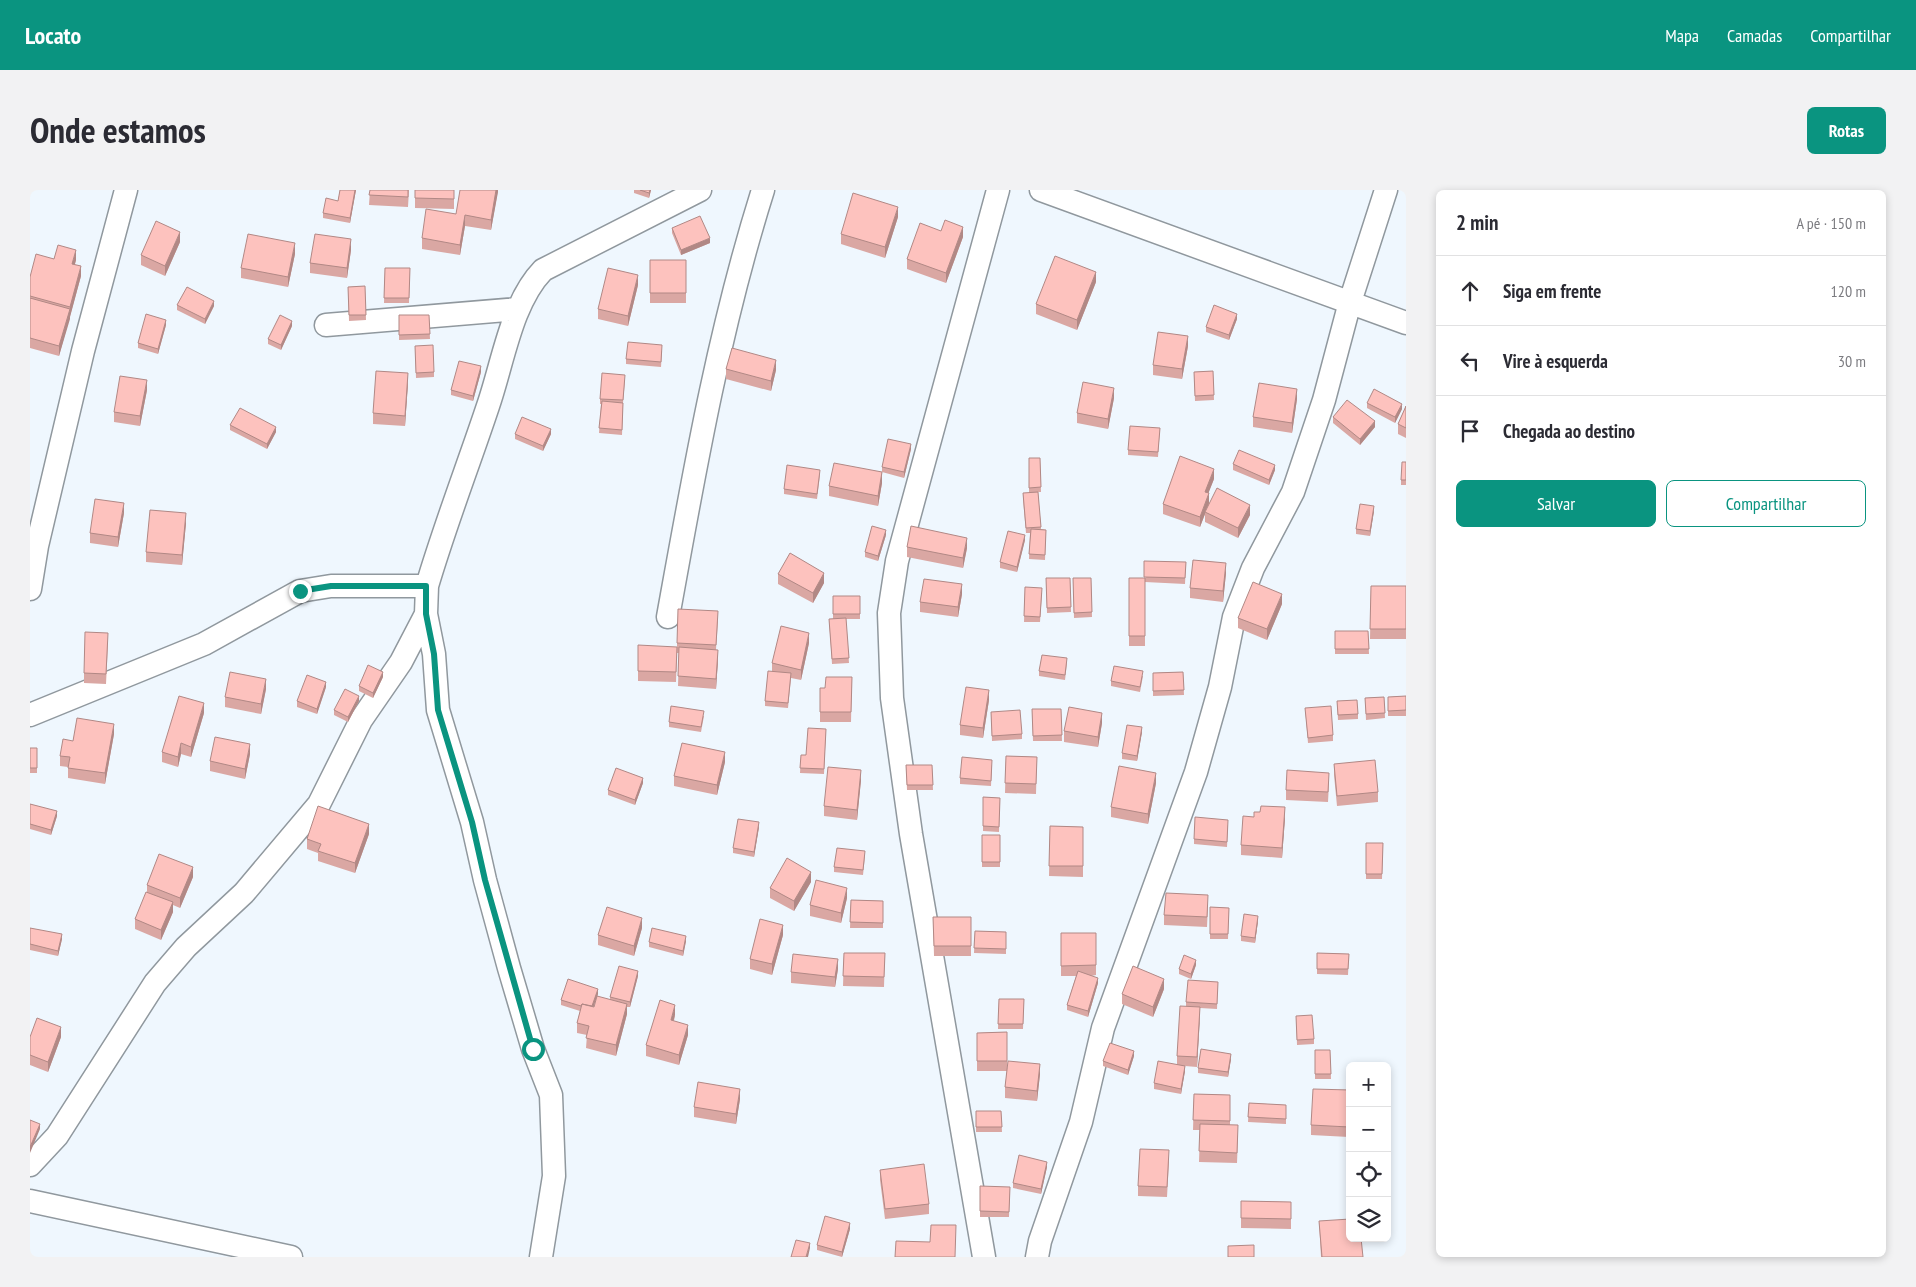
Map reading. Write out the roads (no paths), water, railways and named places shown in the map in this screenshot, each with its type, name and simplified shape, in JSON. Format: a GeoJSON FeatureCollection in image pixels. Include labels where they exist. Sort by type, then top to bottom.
{"type":"FeatureCollection","features":[{"type":"Feature","properties":{"kind":"street"},"geometry":{"type":"LineString","coordinates":[[30,590],[38,546],[81,361],[126,190]]}},
{"type":"Feature","properties":{"kind":"street"},"geometry":{"type":"LineString","coordinates":[[541,1257],[554,1176],[551,1095],[533,1049],[511,977],[485,880],[472,822],[442,728],[438,710],[434,654],[426,614],[426,586],[492,394],[518,309],[531,282],[543,270],[700,190]]}},
{"type":"Feature","properties":{"kind":"street"},"geometry":{"type":"LineString","coordinates":[[668,617],[706,408],[746,244],[764,190]]}},
{"type":"Feature","properties":{"kind":"street"},"geometry":{"type":"LineString","coordinates":[[984,1257],[911,834],[892,698],[889,613],[897,561],[998,190]]}},
{"type":"Feature","properties":{"kind":"street"},"geometry":{"type":"LineString","coordinates":[[1041,190],[1406,323]]}},
{"type":"Feature","properties":{"kind":"street"},"geometry":{"type":"LineString","coordinates":[[1037,1257],[1040,1241],[1081,1122],[1103,1028],[1196,772],[1220,687],[1234,617],[1253,568],[1293,492],[1324,400],[1350,302],[1386,190]]}},
{"type":"Feature","properties":{"kind":"street"},"geometry":{"type":"LineString","coordinates":[[326,325],[518,309]]}},
{"type":"Feature","properties":{"kind":"street"},"geometry":{"type":"LineString","coordinates":[[30,715],[204,644],[251,620],[280,601],[300,591],[331,586],[426,586]]}},
{"type":"Feature","properties":{"kind":"street"},"geometry":{"type":"LineString","coordinates":[[30,1165],[57,1136],[155,983],[186,947],[244,893],[319,804],[361,720],[402,662],[426,614]]}},
{"type":"Feature","properties":{"kind":"street"},"geometry":{"type":"LineString","coordinates":[[30,1201],[291,1257]]}}]}
